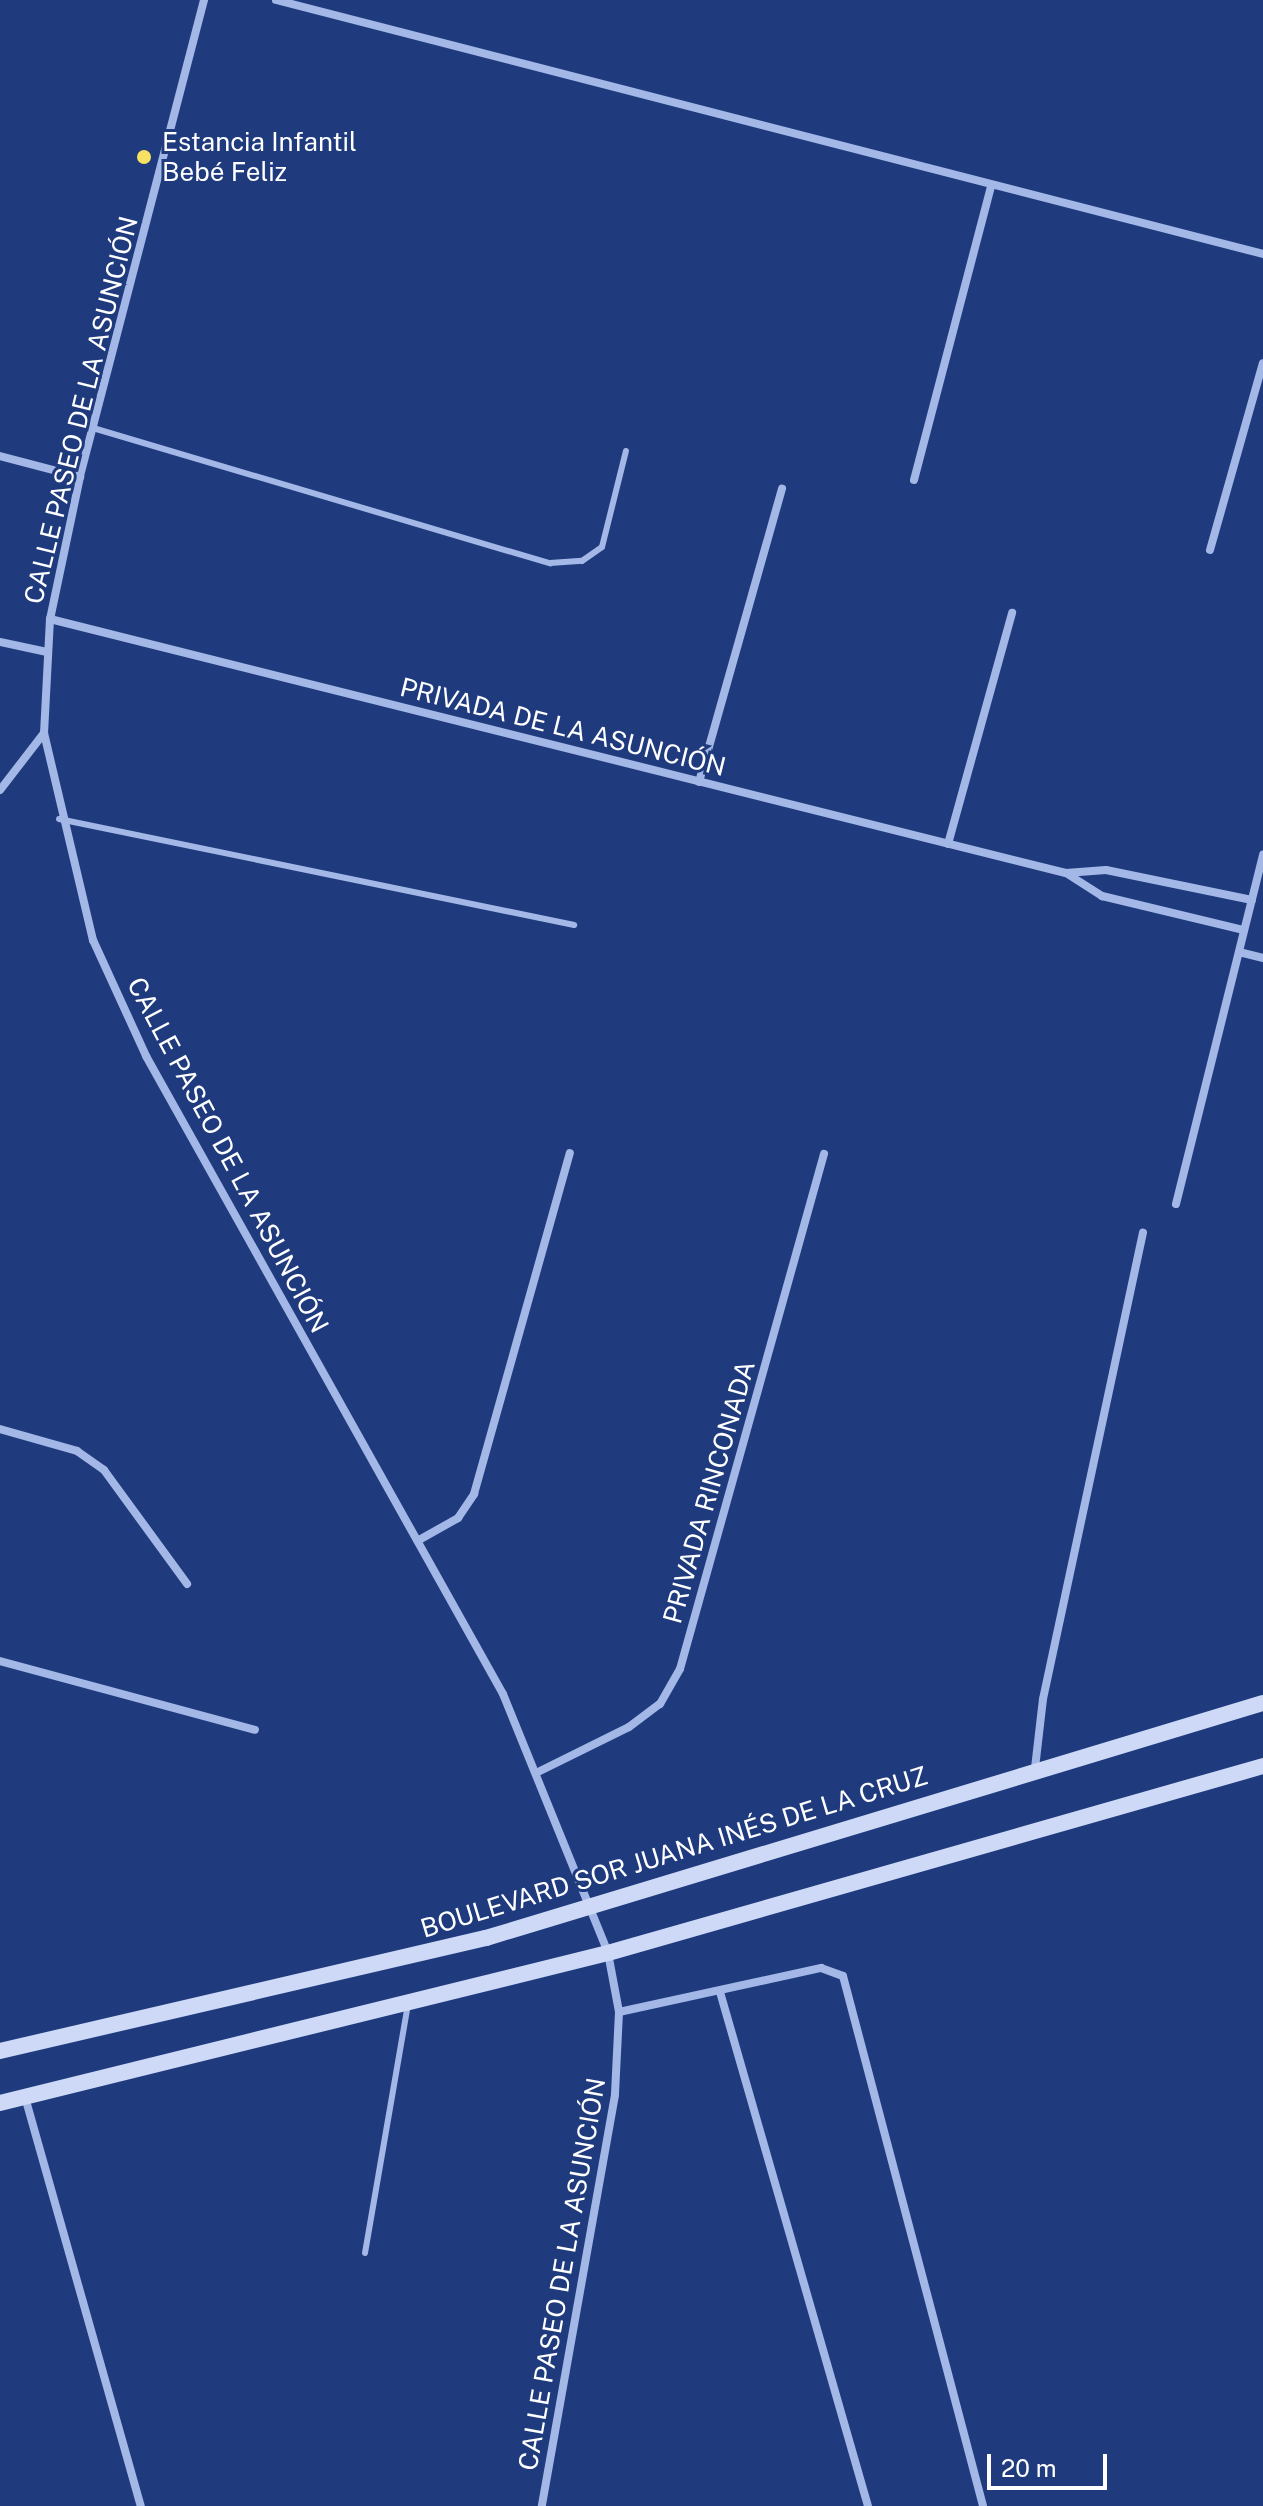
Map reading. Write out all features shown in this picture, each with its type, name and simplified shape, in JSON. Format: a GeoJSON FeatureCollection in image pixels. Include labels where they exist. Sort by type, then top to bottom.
{"type":"FeatureCollection","features":[{"type":"Feature","properties":{"kind":"main road","name":"BOULEVARD SOR JUANA INÉS DE LA CRUZ"},"geometry":{"type":"LineString","coordinates":[[0,2051],[486,1938],[1035,1768],[1263,1703]]}},
{"type":"Feature","properties":{"kind":"main road"},"geometry":{"type":"LineString","coordinates":[[0,2103],[608,1953],[1263,1766]]}},
{"type":"Feature","properties":{"kind":"street","name":"CALLE PASEO DE LA ASUNCIÓN"},"geometry":{"type":"LineString","coordinates":[[204,0],[80,477],[50,619],[44,733],[59,819],[93,940],[146,1056],[419,1540],[540,1771],[593,1906]]}},
{"type":"Feature","properties":{"kind":"street"},"geometry":{"type":"LineString","coordinates":[[276,0],[991,187],[1263,254]]}},
{"type":"Feature","properties":{"kind":"street"},"geometry":{"type":"LineString","coordinates":[[914,480],[991,187]]}},
{"type":"Feature","properties":{"kind":"street"},"geometry":{"type":"LineString","coordinates":[[1210,550],[1263,363]]}},
{"type":"Feature","properties":{"kind":"street"},"geometry":{"type":"LineString","coordinates":[[0,456],[80,477]]}},
{"type":"Feature","properties":{"kind":"street"},"geometry":{"type":"LineString","coordinates":[[699,782],[782,489]]}},
{"type":"Feature","properties":{"kind":"street"},"geometry":{"type":"LineString","coordinates":[[948,844],[1012,613]]}},
{"type":"Feature","properties":{"kind":"street","name":"PRIVADA DE LA ASUNCIÓN"},"geometry":{"type":"LineString","coordinates":[[50,619],[1066,873],[1106,870],[1252,900]]}},
{"type":"Feature","properties":{"kind":"street"},"geometry":{"type":"LineString","coordinates":[[0,642],[47,652]]}},
{"type":"Feature","properties":{"kind":"street"},"geometry":{"type":"LineString","coordinates":[[0,790],[44,733]]}},
{"type":"Feature","properties":{"kind":"street"},"geometry":{"type":"LineString","coordinates":[[1176,1204],[1263,855]]}},
{"type":"Feature","properties":{"kind":"street","name":"PRIVADA DE LA ASUNCIÓN"},"geometry":{"type":"LineString","coordinates":[[1066,873],[1102,896],[1244,930]]}},
{"type":"Feature","properties":{"kind":"street"},"geometry":{"type":"LineString","coordinates":[[1239,952],[1263,958]]}},
{"type":"Feature","properties":{"kind":"street"},"geometry":{"type":"LineString","coordinates":[[419,1540],[458,1518],[474,1494],[570,1153]]}},
{"type":"Feature","properties":{"kind":"street","name":"PRIVADA RINCONADA"},"geometry":{"type":"LineString","coordinates":[[540,1771],[629,1727],[660,1704],[680,1669],[824,1154]]}},
{"type":"Feature","properties":{"kind":"street"},"geometry":{"type":"LineString","coordinates":[[1035,1768],[1043,1699],[1143,1233]]}},
{"type":"Feature","properties":{"kind":"street"},"geometry":{"type":"LineString","coordinates":[[0,1429],[77,1451],[104,1470],[187,1584]]}},
{"type":"Feature","properties":{"kind":"street"},"geometry":{"type":"LineString","coordinates":[[0,1661],[255,1730]]}},
{"type":"Feature","properties":{"kind":"street"},"geometry":{"type":"LineString","coordinates":[[593,1906],[608,1953]]}},
{"type":"Feature","properties":{"kind":"street","name":"CALLE PASEO DE LA ASUNCIÓN"},"geometry":{"type":"LineString","coordinates":[[542,2506],[604,2173],[619,2012],[608,1953]]}},
{"type":"Feature","properties":{"kind":"street"},"geometry":{"type":"LineString","coordinates":[[619,2012],[821,1968],[843,1976],[983,2506]]}},
{"type":"Feature","properties":{"kind":"street"},"geometry":{"type":"LineString","coordinates":[[720,1992],[868,2506]]}},
{"type":"Feature","properties":{"kind":"street"},"geometry":{"type":"LineString","coordinates":[[25,2097],[141,2506]]}},
{"type":"Feature","properties":{"kind":"lane"},"geometry":{"type":"LineString","coordinates":[[93,428],[550,563],[582,561],[602,547],[626,451]]}},
{"type":"Feature","properties":{"kind":"lane"},"geometry":{"type":"LineString","coordinates":[[59,819],[574,925]]}},
{"type":"Feature","properties":{"kind":"lane"},"geometry":{"type":"LineString","coordinates":[[365,2253],[409,2002]]}},
{"type":"Feature","properties":{"kind":"place","name":"Estancia Infantil Bebé Feliz"},"geometry":{"type":"Point","coordinates":[144,157]}}]}
